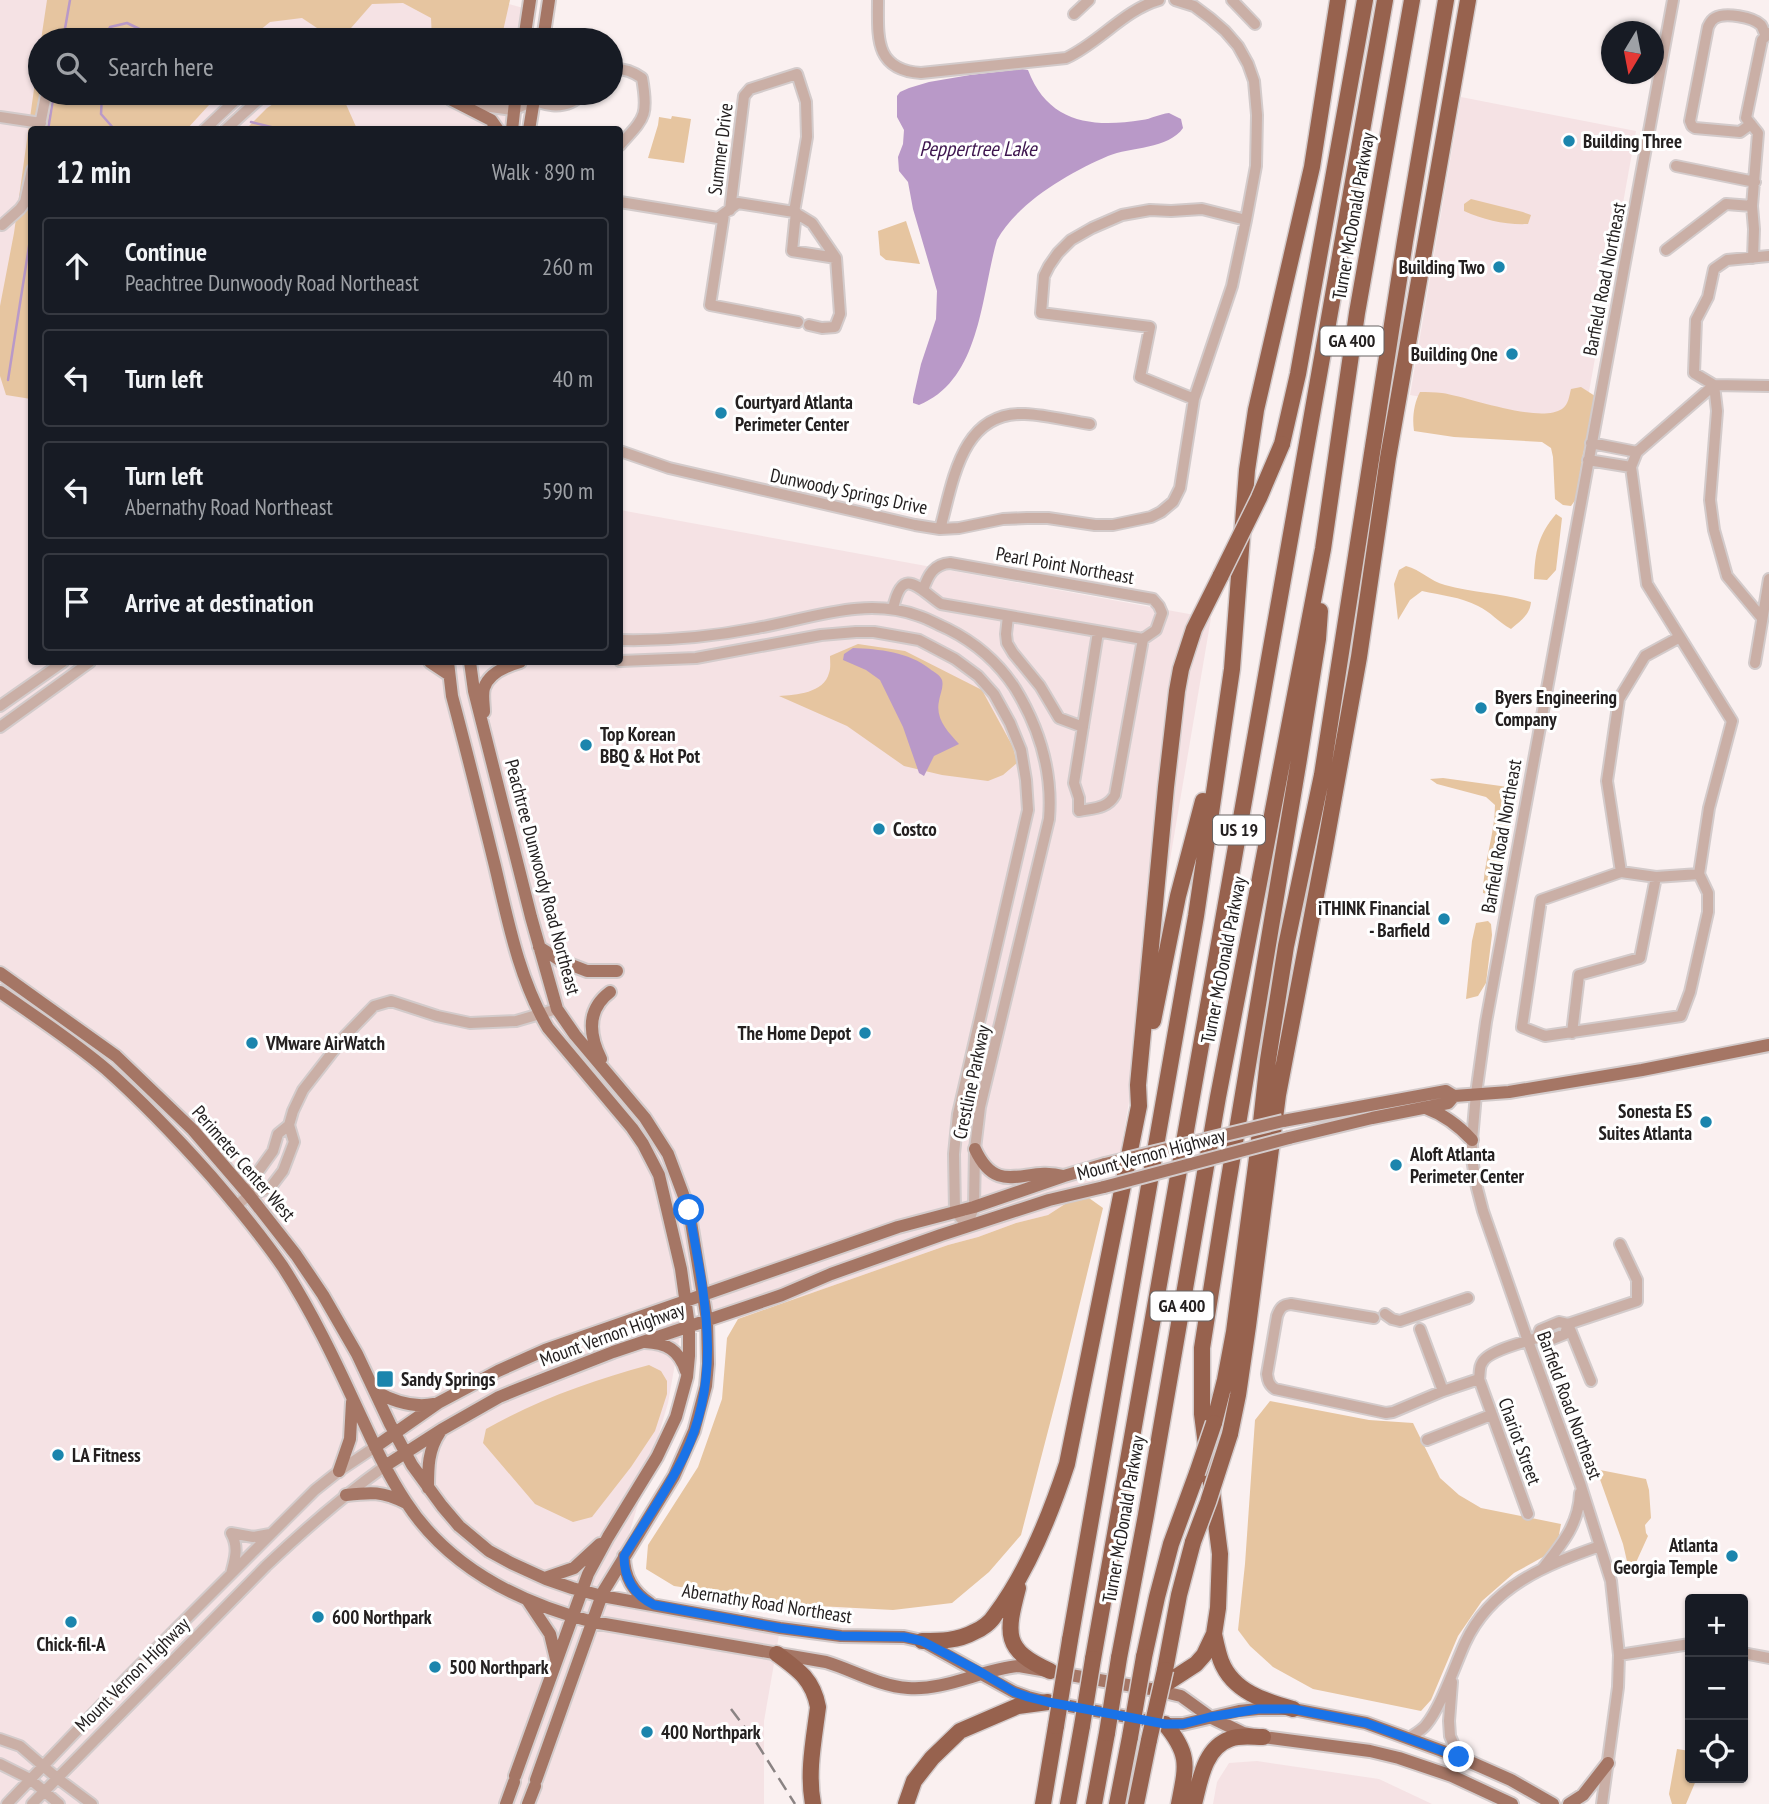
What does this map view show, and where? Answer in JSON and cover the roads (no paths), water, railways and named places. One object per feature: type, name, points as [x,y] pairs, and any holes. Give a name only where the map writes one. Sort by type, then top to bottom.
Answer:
[{"type":"highway","name":"US 19","points":[[1043,1804],[1196,916],[1236,630],[1246,483],[1255,422],[1314,156],[1338,0]]},
{"type":"highway","points":[[1139,1106],[1138,1085],[1177,691],[1188,647],[1202,611],[1259,498],[1290,418],[1365,0]]},
{"type":"highway","name":"Turner McDonald Parkway","points":[[1068,1804],[1385,0]]},
{"type":"highway","name":"Turner McDonald Parkway","points":[[1094,1804],[1220,1083],[1323,549],[1357,313],[1412,0]]},
{"type":"highway","points":[[1117,1804],[1157,1597],[1171,1544],[1214,1423],[1234,1332],[1258,1158],[1268,1060],[1286,946],[1322,775],[1405,241],[1446,0]]},
{"type":"highway","points":[[1136,1804],[1179,1595],[1193,1542],[1230,1434],[1238,1395],[1278,1095],[1359,657],[1388,458],[1468,0]]},
{"type":"highway","points":[[1156,1690],[1196,1664],[1204,1655],[1214,1634],[1218,1608],[1220,1554],[1202,1414],[1202,1348],[1318,639],[1323,549]]},
{"type":"highway","points":[[922,1641],[949,1640],[977,1631],[994,1618],[1023,1569],[1061,1483],[1139,1106],[1178,896],[1222,735]]},
{"type":"highway","points":[[1268,946],[1322,775]]},
{"type":"highway","points":[[1023,1569],[1011,1614],[1010,1633],[1020,1653],[1030,1662],[1050,1671]]},
{"type":"highway","points":[[1214,1634],[1221,1661],[1235,1683],[1266,1701],[1293,1709]]},
{"type":"highway","points":[[777,1654],[808,1681],[817,1700],[811,1773],[813,1804]]},
{"type":"highway","points":[[905,1804],[914,1781],[932,1758],[960,1731],[1018,1706],[1048,1702]]},
{"type":"highway","points":[[1165,1724],[1180,1744],[1185,1759],[1179,1804]]},
{"type":"highway","points":[[1194,1804],[1205,1765],[1215,1749],[1229,1739],[1263,1737]]},
{"type":"main road","points":[[526,28],[530,0]]},
{"type":"main road","points":[[545,28],[549,0]]},
{"type":"main road","points":[[462,105],[491,120],[495,126]]},
{"type":"main road","points":[[512,126],[514,105]]},
{"type":"main road","points":[[530,126],[533,105]]},
{"type":"main road","name":"Peachtree Dunwoody Road Northeast","points":[[470,665],[474,691],[557,1009],[575,1035],[645,1118],[668,1154],[689,1210],[707,1320],[706,1386],[694,1431],[674,1476],[601,1597],[528,1804]]},
{"type":"main road","points":[[483,726],[484,688],[492,676],[510,665]]},
{"type":"main road","name":"Peachtree Dunwoody Road Northeast","points":[[448,668],[452,696],[524,976],[540,1014],[559,1043],[632,1128],[652,1160],[668,1210],[681,1269],[689,1326],[687,1374],[676,1418],[588,1574],[506,1804]]},
{"type":"main road","points":[[539,947],[561,961],[586,971],[617,971]]},
{"type":"main road","name":"Perimeter Center West","points":[[0,973],[116,1056],[193,1130],[249,1195],[323,1295],[375,1390],[394,1433]]},
{"type":"main road","name":"Perimeter Center West","points":[[0,992],[107,1070],[180,1142],[236,1206],[282,1266],[307,1306],[375,1447]]},
{"type":"main road","points":[[607,1072],[595,1048],[591,1022],[604,997],[611,992]]},
{"type":"main road","name":"Mount Vernon Highway","points":[[375,1447],[438,1403],[545,1350],[898,1227],[974,1207],[1063,1176],[1283,1121],[1446,1091],[1454,1096],[1509,1092],[1580,1081],[1769,1045]]},
{"type":"main road","name":"Mount Vernon Highway","points":[[385,1466],[441,1430],[510,1392],[641,1342],[782,1295],[831,1274],[967,1226],[1049,1199],[1372,1118],[1448,1103],[1454,1096]]},
{"type":"main road","points":[[1426,1108],[1450,1119],[1472,1140]]},
{"type":"main road","points":[[975,1149],[985,1166],[1001,1176],[1012,1178],[1053,1173],[1063,1176]]},
{"type":"main road","points":[[641,1342],[661,1344],[674,1351],[682,1360],[687,1374]]},
{"type":"main road","points":[[375,1390],[394,1401],[410,1405],[438,1403]]},
{"type":"main road","points":[[339,1471],[351,1438],[352,1398]]},
{"type":"main road","points":[[428,1489],[430,1452],[441,1430]]},
{"type":"main road","name":"Abernathy Road Northeast","points":[[394,1433],[428,1489],[459,1526],[480,1544],[511,1563],[581,1591],[601,1597],[780,1628],[841,1636],[904,1637],[922,1641],[1014,1692],[1048,1702],[1165,1724],[1183,1724],[1258,1709],[1293,1709],[1366,1723],[1459,1757],[1511,1780],[1553,1804]]},
{"type":"main road","points":[[375,1447],[406,1503],[437,1539],[468,1567],[528,1601],[572,1617],[826,1662],[882,1683],[911,1689],[942,1685],[1019,1667],[1156,1690],[1181,1696],[1210,1717],[1244,1732],[1263,1737],[1370,1751],[1399,1758],[1452,1776],[1512,1804]]},
{"type":"main road","points":[[346,1495],[381,1492],[406,1503]]},
{"type":"main road","points":[[544,1578],[574,1568],[608,1537]]},
{"type":"main road","points":[[624,1556],[625,1572],[632,1586],[642,1598],[654,1605]]},
{"type":"main road","points":[[528,1601],[550,1634],[556,1661]]},
{"type":"main road","points":[[1569,1804],[1583,1795],[1608,1763]]},
{"type":"street","points":[[878,0],[878,37],[881,50],[898,69],[921,73],[1066,58],[1081,51],[1140,8],[1159,0]]},
{"type":"street","points":[[1074,14],[1089,0]]},
{"type":"street","name":"Dunwoody Springs Drive","points":[[623,452],[668,468],[940,529],[1027,518],[1113,525],[1151,517],[1161,512],[1173,502],[1180,488],[1194,399],[1232,286],[1256,166],[1257,147],[1254,81],[1238,46],[1225,31],[1194,6],[1175,0]]},
{"type":"street","points":[[1232,0],[1255,24]]},
{"type":"street","name":"Barfield Road Northeast","points":[[1602,1804],[1618,1687],[1619,1661],[1611,1581],[1532,1339],[1483,1211],[1474,1172],[1472,1140],[1476,1094],[1495,972],[1673,0]]},
{"type":"street","points":[[1720,16],[1749,19],[1760,24],[1768,34],[1762,40],[1746,118],[1759,131],[1695,128],[1690,121],[1708,27],[1713,19],[1720,16]]},
{"type":"street","points":[[623,69],[642,78],[645,113],[640,124],[623,142]]},
{"type":"street","name":"Summer Drive","points":[[623,202],[700,215],[724,214],[738,203],[795,212],[807,137],[806,102],[797,74],[750,89],[744,96],[724,214],[710,305],[822,328],[835,327],[840,314],[836,258]]},
{"type":"street","points":[[0,117],[40,126],[44,105]]},
{"type":"street","points":[[208,126],[230,105]]},
{"type":"street","points":[[229,126],[253,105]]},
{"type":"street","points":[[476,105],[513,110],[521,105]]},
{"type":"street","points":[[623,132],[640,124]]},
{"type":"street","points":[[1753,258],[1752,206],[1759,131]]},
{"type":"street","points":[[1676,166],[1755,182]]},
{"type":"street","points":[[2,225],[25,202],[28,188]]},
{"type":"street","points":[[700,215],[701,201]]},
{"type":"street","points":[[1666,250],[1726,204],[1752,206]]},
{"type":"street","points":[[1194,399],[1140,377],[1150,327],[1041,313],[1044,276],[1058,253],[1072,240],[1122,215],[1150,209],[1202,209],[1246,220]]},
{"type":"street","points":[[795,212],[812,223],[836,258],[792,251],[795,212]]},
{"type":"street","points":[[1769,256],[1727,260],[1714,269],[1708,297],[1696,320],[1694,373],[1714,385],[1769,386]]},
{"type":"street","points":[[1699,874],[1656,877],[1621,872],[1541,900],[1522,1027],[1545,1036],[1681,1016],[1690,992],[1708,912],[1708,893],[1699,874],[1709,808],[1732,721],[1647,584],[1632,467],[1637,452],[1714,385]]},
{"type":"street","points":[[1714,385],[1717,411],[1710,500],[1714,530],[1727,576],[1762,618]]},
{"type":"street","points":[[940,529],[964,450],[979,429],[1008,415],[1025,414],[1090,424]]},
{"type":"street","points":[[1591,443],[1637,452]]},
{"type":"street","points":[[1588,460],[1632,467]]},
{"type":"street","name":"Pearl Point Northeast","points":[[923,590],[934,568],[950,563],[1153,599],[1162,613],[1156,630],[1143,639]]},
{"type":"street","points":[[1755,663],[1769,579]]},
{"type":"street","points":[[893,609],[896,593],[903,585],[917,585],[941,604],[1143,639],[1115,795],[1111,803],[1079,811],[1070,821]]},
{"type":"street","name":"Crestline Parkway","points":[[623,640],[699,638],[861,608],[893,609],[919,615],[984,651],[1004,672],[1025,705],[1039,732],[1046,766],[1049,819],[980,1107],[975,1149],[974,1207],[967,1226]]},
{"type":"street","points":[[817,615],[821,635]]},
{"type":"street","points":[[1008,616],[1007,643],[1013,653],[1040,686],[1059,718],[1083,727]]},
{"type":"street","name":"Crestline Parkway","points":[[623,661],[696,658],[821,635],[874,632],[919,640],[955,659],[978,676],[994,694],[1021,750],[1028,810],[958,1114],[954,1153],[955,1211]]},
{"type":"street","points":[[1079,811],[1079,798],[1074,783],[1098,632]]},
{"type":"street","points":[[646,641],[647,661]]},
{"type":"street","points":[[1621,872],[1607,781],[1619,699],[1645,656],[1682,642]]},
{"type":"street","points":[[0,706],[59,665]]},
{"type":"street","points":[[0,727],[86,665]]},
{"type":"street","points":[[1572,1033],[1579,975],[1640,958],[1656,877]]},
{"type":"street","points":[[993,966],[1014,967]]},
{"type":"street","points":[[236,1206],[249,1195],[270,1188],[283,1171],[294,1142],[289,1125],[303,1090],[345,1037],[374,1006],[391,1001],[437,1016],[470,1023],[516,1021],[557,1009]]},
{"type":"street","points":[[249,1195],[255,1176],[273,1151],[278,1134],[289,1125]]},
{"type":"street","points":[[955,1211],[967,1226]]},
{"type":"street","points":[[1568,1324],[1637,1301],[1637,1280],[1620,1244]]},
{"type":"street","points":[[1385,1314],[1400,1321],[1468,1298]]},
{"type":"street","points":[[1374,1318],[1291,1304],[1280,1308],[1267,1374],[1271,1386],[1386,1413],[1393,1412],[1443,1391],[1479,1380],[1482,1362],[1490,1354],[1532,1339],[1545,1342],[1565,1334],[1568,1324]]},
{"type":"street","points":[[1568,1324],[1591,1381]]},
{"type":"street","points":[[1419,1329],[1443,1391]]},
{"type":"street","name":"Chariot Street","points":[[1479,1380],[1528,1514]]},
{"type":"street","points":[[1427,1440],[1492,1415]]},
{"type":"street","name":"Mount Vernon Highway","points":[[7,1804],[315,1490],[375,1447]]},
{"type":"street","name":"Mount Vernon Highway","points":[[32,1804],[300,1534],[385,1466]]},
{"type":"street","points":[[1542,1569],[1573,1528],[1579,1507],[1580,1483]]},
{"type":"street","points":[[230,1575],[236,1550],[232,1533],[253,1537],[270,1534]]},
{"type":"street","points":[[1409,1738],[1426,1726],[1466,1640],[1475,1624],[1498,1597],[1542,1569],[1600,1546]]},
{"type":"street","points":[[1619,1661],[1685,1645]]},
{"type":"street","points":[[1748,1654],[1769,1658]]},
{"type":"street","points":[[1452,1673],[1450,1736],[1459,1757]]},
{"type":"street","points":[[0,1739],[20,1746],[57,1779],[92,1804]]},
{"type":"street","points":[[0,1764],[30,1779],[58,1804]]},
{"type":"water","name":"Peppertree Lake","points":[[1028,70],[1047,101],[1074,118],[1106,123],[1145,119],[1169,113],[1181,119],[1183,128],[1177,135],[1159,144],[1117,153],[1077,171],[1046,190],[1017,214],[997,240],[982,310],[967,356],[955,376],[939,393],[919,405],[913,403],[913,399],[936,319],[937,291],[913,209],[908,182],[899,171],[898,157],[904,130],[897,117],[897,96],[909,88],[929,82]]},
{"type":"water","points":[[853,648],[903,655],[922,663],[941,678],[943,685],[939,714],[943,725],[959,744],[934,756],[924,776],[919,773],[903,727],[880,680],[866,670],[843,660],[844,654]]},
{"type":"waterway","points":[[65,28],[70,0]]},
{"type":"waterway","points":[[109,28],[127,23],[137,28]]},
{"type":"waterway","points":[[49,126],[52,105]]},
{"type":"waterway","points":[[102,105],[101,114],[112,126]]},
{"type":"waterway","points":[[251,122],[267,126]]},
{"type":"waterway","points":[[8,380],[28,252]]},
{"type":"railway","points":[[731,1709],[756,1742],[795,1804]]},
{"type":"place","name":"Building Three","points":[[1569,141]]},
{"type":"place","name":"Building Two","points":[[1499,267]]},
{"type":"place","name":"Building One","points":[[1512,354]]},
{"type":"place","name":"Courtyard Atlanta Perimeter Center","points":[[721,413]]},
{"type":"place","name":"Byers Engineering Company","points":[[1481,708]]},
{"type":"place","name":"Top Korean BBQ & Hot Pot","points":[[586,745]]},
{"type":"place","name":"Costco","points":[[879,829]]},
{"type":"place","name":"iTHINK Financial - Barfield","points":[[1444,919]]},
{"type":"place","name":"The Home Depot","points":[[865,1033]]},
{"type":"place","name":"VMware AirWatch","points":[[252,1043]]},
{"type":"place","name":"Sonesta ES Suites Atlanta","points":[[1706,1122]]},
{"type":"place","name":"Aloft Atlanta Perimeter Center","points":[[1396,1165]]},
{"type":"place","name":"Sandy Springs","points":[[385,1379]]},
{"type":"place","name":"LA Fitness","points":[[58,1455]]},
{"type":"place","name":"Atlanta Georgia Temple","points":[[1732,1556]]},
{"type":"place","name":"600 Northpark","points":[[318,1617]]},
{"type":"place","name":"Chick-fil-A","points":[[71,1622]]},
{"type":"place","name":"500 Northpark","points":[[435,1667]]},
{"type":"place","name":"400 Northpark","points":[[647,1732]]}]
